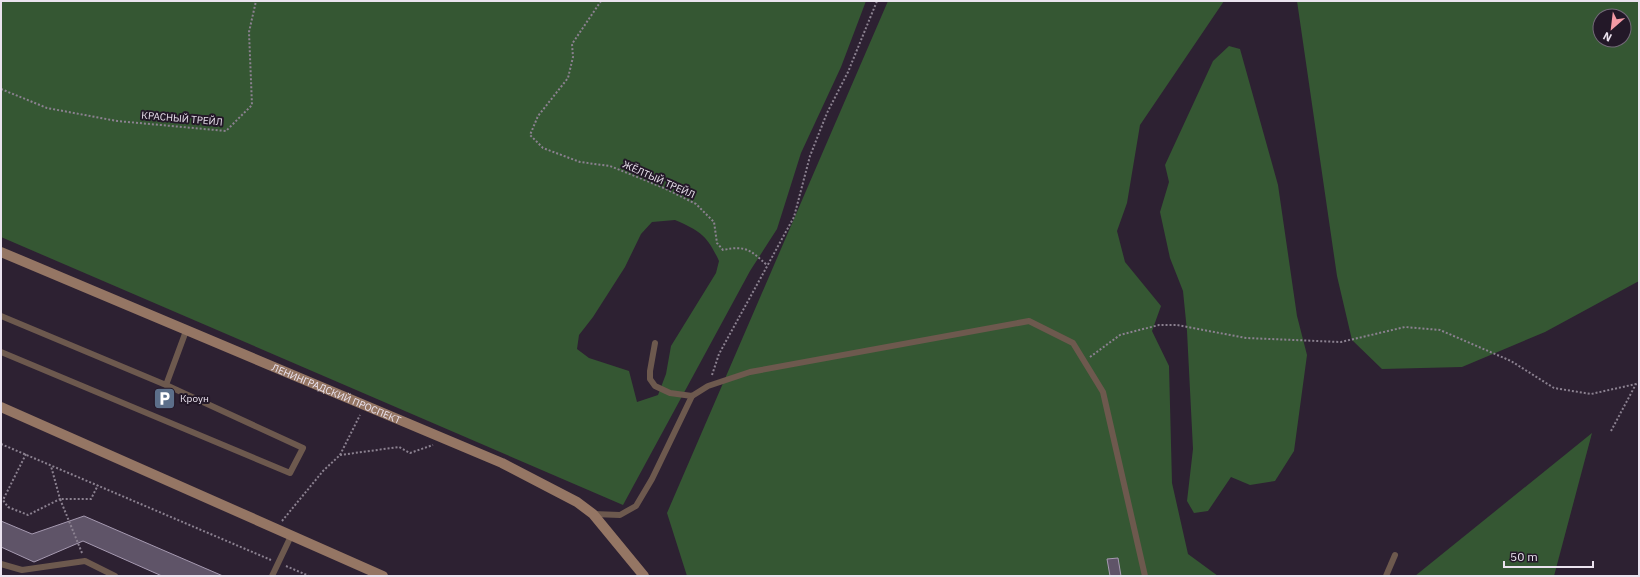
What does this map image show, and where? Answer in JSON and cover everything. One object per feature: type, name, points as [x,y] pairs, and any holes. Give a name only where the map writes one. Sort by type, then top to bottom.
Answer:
[{"type":"main road","name":"ЛЕНИНГРАДСКИЙ ПРОСПЕКТ","points":[[1,252],[502,463],[577,502],[593,514],[644,576]]},
{"type":"main road","points":[[1,408],[383,576]]},
{"type":"main road","points":[[633,561],[638,576]]},
{"type":"lane","points":[[1,316],[166,385],[303,448],[290,473],[1,352]]},
{"type":"lane","points":[[593,514],[620,515],[636,506],[652,479],[692,396],[708,386],[750,372],[1029,321],[1073,343],[1103,392],[1145,576]]},
{"type":"lane","points":[[166,385],[186,331]]},
{"type":"lane","points":[[655,343],[650,379],[655,386],[670,393],[692,396]]},
{"type":"lane","points":[[272,576],[292,536]]},
{"type":"lane","points":[[1386,576],[1395,555]]},
{"type":"lane","points":[[1,564],[22,570],[85,561],[115,576]]},
{"type":"path","name":"КРАСНЫЙ ТРЕЙЛ","points":[[1,89],[47,108],[117,121],[226,131],[252,105],[249,32],[256,1]]},
{"type":"path","name":"ЖЁЛТЫЙ ТРЕЙЛ","points":[[601,1],[572,44],[573,57],[568,78],[538,116],[530,135],[543,148],[580,162],[610,166],[664,188],[696,204],[714,222],[716,243],[724,250],[738,247],[751,251],[767,265]]},
{"type":"path","points":[[708,386],[718,354],[794,217],[810,156],[827,113],[848,72],[877,1]]},
{"type":"path","points":[[1084,361],[1120,335],[1159,325],[1177,325],[1246,338],[1341,342],[1405,327],[1440,330],[1511,361],[1554,388],[1591,394],[1636,384],[1639,382]]},
{"type":"path","points":[[1611,431],[1636,384]]},
{"type":"path","points":[[276,529],[322,471],[340,455],[364,406]]},
{"type":"path","points":[[340,455],[399,447],[410,453],[426,448],[442,438]]},
{"type":"path","points":[[1,444],[309,576]]},
{"type":"path","points":[[26,454],[3,500],[8,507],[28,515],[60,499],[91,499],[98,485]]},
{"type":"path","points":[[51,465],[60,499],[85,561]]},
{"type":"green space","points":[[1,1],[866,1],[841,67],[801,153],[777,229],[750,271],[623,505],[1,237]],"holes":[[[675,220],[697,231],[711,245],[719,261],[716,273],[671,346],[666,374],[658,395],[637,402],[629,371],[589,358],[577,349],[579,335],[593,317],[625,267],[641,234],[652,222]]]},
{"type":"green space","points":[[888,1],[1224,1],[1140,125],[1127,203],[1117,231],[1125,262],[1161,306],[1152,331],[1169,366],[1172,483],[1188,554],[1218,576],[687,576],[667,513]]},
{"type":"green space","points":[[1297,1],[1639,1],[1639,281],[1545,332],[1462,367],[1382,369],[1352,340],[1337,276]]},
{"type":"green space","points":[[1229,46],[1240,49],[1278,185],[1297,316],[1307,355],[1294,451],[1275,481],[1250,485],[1231,477],[1208,511],[1194,513],[1187,501],[1193,449],[1187,331],[1183,291],[1170,258],[1160,212],[1169,182],[1165,165],[1213,61]]},
{"type":"green space","points":[[1592,433],[1554,576],[1415,576]]},
{"type":"building","points":[[84,516],[223,576],[162,576],[83,541],[34,562],[1,547],[1,521],[32,534]]},
{"type":"building","points":[[1118,558],[1121,576],[1110,576],[1107,559]]},
{"type":"place","name":"Кроун","points":[[164,398]]}]
